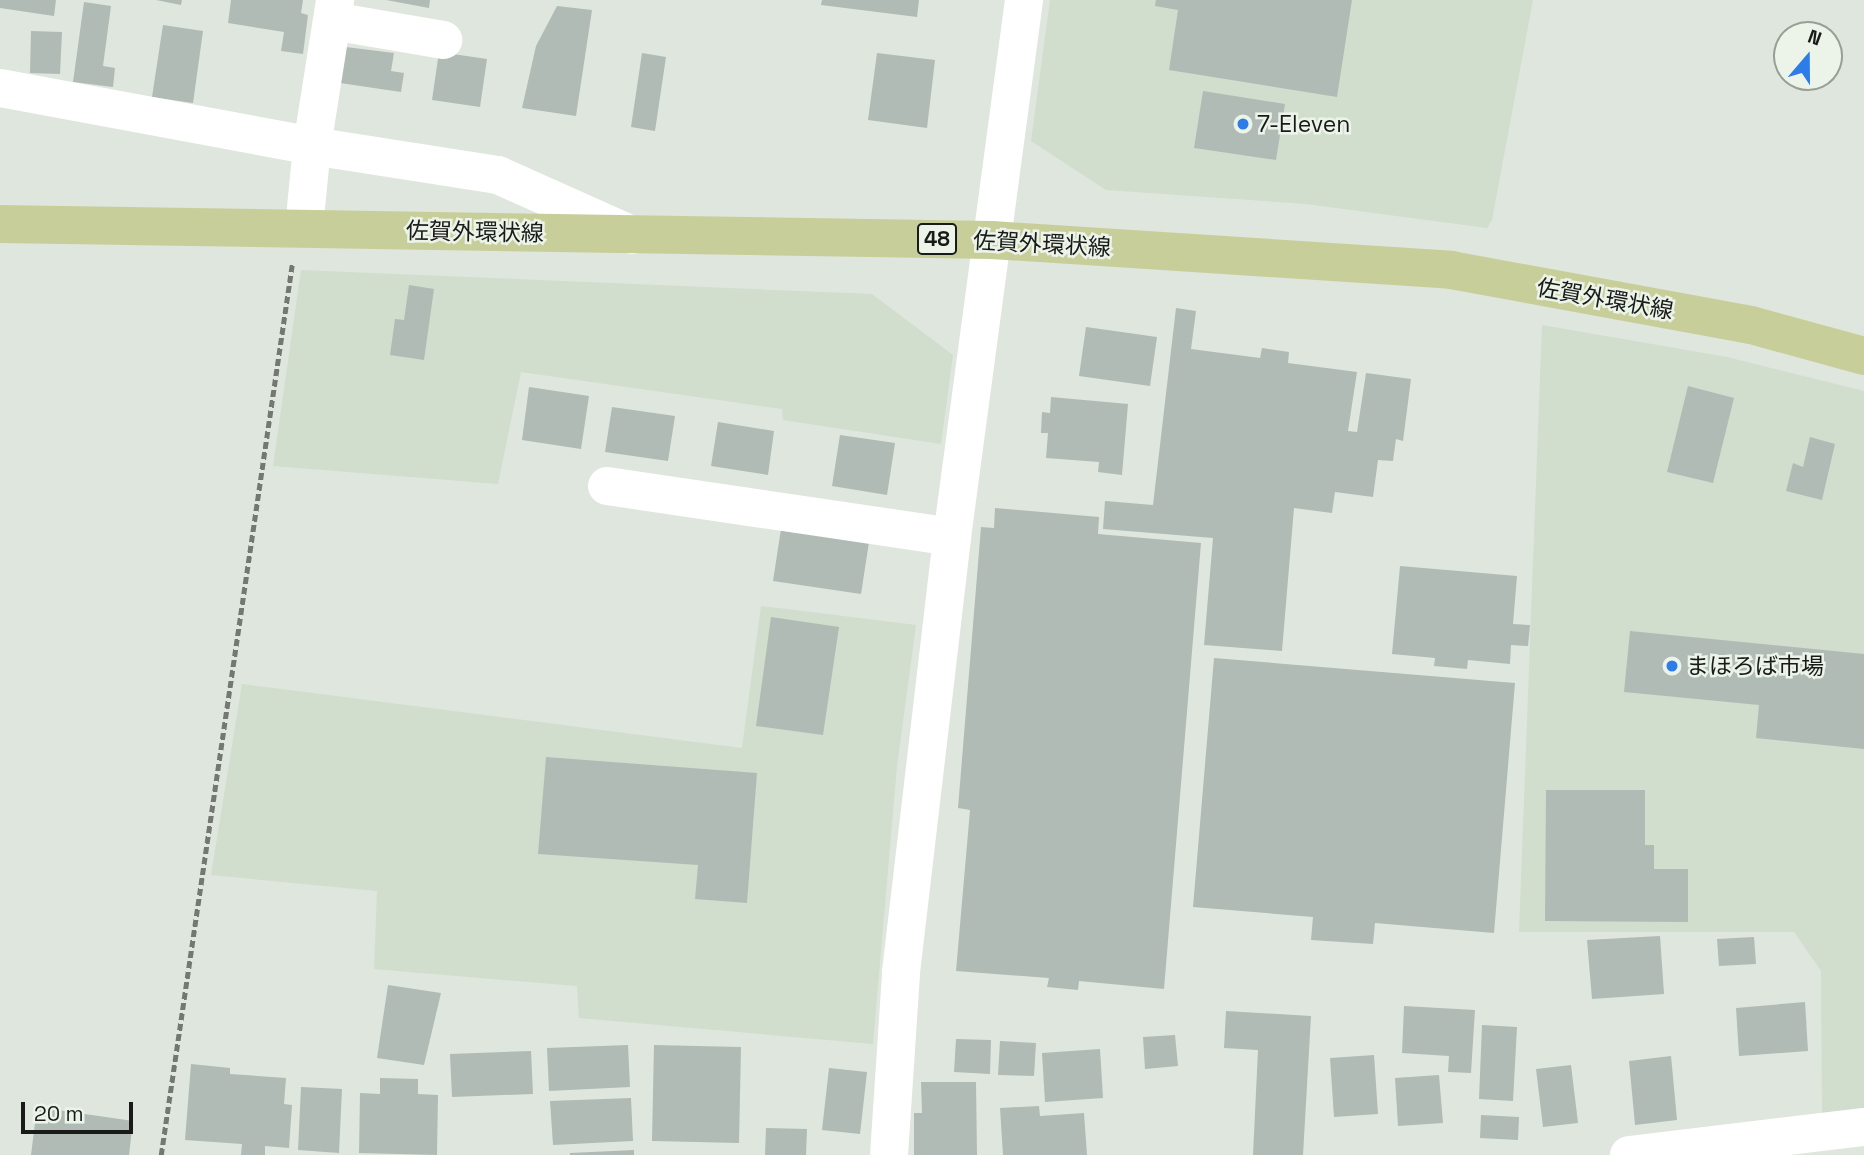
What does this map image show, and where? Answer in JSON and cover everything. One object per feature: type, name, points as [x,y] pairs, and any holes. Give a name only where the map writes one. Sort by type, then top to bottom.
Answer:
[{"type":"main road","name":"佐賀外環状線","points":[[0,224],[992,240],[1451,270],[1751,325],[1864,356]]},
{"type":"street","points":[[889,1155],[901,972],[952,537],[1024,0]]},
{"type":"street","points":[[304,228],[312,146],[333,10],[443,40]]},
{"type":"street","points":[[0,88],[312,146],[498,175],[632,235]]},
{"type":"street","points":[[607,486],[952,537]]},
{"type":"street","points":[[1629,1155],[1864,1127]]},
{"type":"path","points":[[161,1155],[293,261],[304,228]]},
{"type":"shaded area","points":[[1050,0],[1533,0],[1492,220],[1487,228],[1306,204],[1106,190],[1031,141]]},
{"type":"shaded area","points":[[301,270],[872,294],[953,355],[941,444],[783,420],[782,409],[521,372],[498,484],[273,466]]},
{"type":"shaded area","points":[[1542,325],[1727,357],[1864,391],[1864,1111],[1822,1115],[1821,971],[1794,932],[1519,932]]},
{"type":"shaded area","points":[[761,606],[916,625],[897,766],[873,1044],[579,1018],[577,986],[374,969],[377,891],[211,875],[242,684],[742,748]]},
{"type":"building","points":[[0,0],[56,0],[54,16],[0,8]]},
{"type":"building","points":[[156,0],[182,0],[181,5]]},
{"type":"building","points":[[231,0],[303,0],[301,13],[308,15],[303,54],[281,51],[284,32],[228,23]]},
{"type":"building","points":[[386,0],[430,0],[429,8]]},
{"type":"building","points":[[822,0],[919,0],[917,17],[821,5]]},
{"type":"building","points":[[1156,0],[1352,0],[1337,97],[1169,70],[1178,10],[1155,6]]},
{"type":"building","points":[[84,2],[111,6],[103,66],[115,68],[113,87],[73,82]]},
{"type":"building","points":[[557,6],[592,10],[576,116],[522,108],[536,46]]},
{"type":"building","points":[[163,25],[203,31],[193,103],[152,97]]},
{"type":"building","points":[[31,31],[62,32],[60,74],[30,73]]},
{"type":"building","points":[[346,47],[394,53],[391,71],[404,73],[401,92],[340,83]]},
{"type":"building","points":[[439,52],[487,59],[480,107],[432,100]]},
{"type":"building","points":[[642,53],[666,57],[655,131],[631,127]]},
{"type":"building","points":[[877,53],[935,60],[927,128],[868,120]]},
{"type":"building","points":[[1203,91],[1285,104],[1276,160],[1194,148]]},
{"type":"building","points":[[409,285],[434,289],[424,360],[390,355],[395,319],[404,320]]},
{"type":"building","points":[[1176,308],[1196,311],[1191,349],[1260,358],[1262,348],[1289,352],[1288,363],[1357,372],[1348,431],[1357,432],[1366,373],[1411,379],[1403,441],[1396,439],[1393,461],[1378,460],[1373,497],[1335,492],[1332,513],[1294,508],[1282,651],[1204,645],[1213,538],[1103,529],[1105,501],[1153,505]]},
{"type":"building","points":[[1086,327],[1157,337],[1150,386],[1079,376]]},
{"type":"building","points":[[1688,386],[1734,398],[1713,483],[1667,472]]},
{"type":"building","points":[[529,387],[589,396],[581,449],[522,440]]},
{"type":"building","points":[[1051,397],[1128,404],[1122,475],[1098,472],[1099,462],[1046,458],[1048,433],[1041,433],[1042,412],[1050,413]]},
{"type":"building","points":[[612,407],[675,416],[668,461],[605,452]]},
{"type":"building","points":[[718,422],[774,431],[768,475],[711,466]]},
{"type":"building","points":[[840,435],[895,443],[887,495],[832,486]]},
{"type":"building","points":[[1810,437],[1835,444],[1822,500],[1786,491],[1793,463],[1803,467]]},
{"type":"building","points":[[995,508],[1099,517],[1098,534],[1201,543],[1164,989],[1079,981],[1078,990],[1047,987],[1049,978],[956,971],[970,810],[958,808],[981,527],[994,528]]},
{"type":"building","points":[[781,529],[869,542],[861,594],[773,581]]},
{"type":"building","points":[[1400,566],[1517,576],[1513,624],[1530,625],[1528,646],[1511,645],[1510,664],[1468,660],[1467,669],[1434,666],[1435,658],[1392,654]]},
{"type":"building","points":[[771,617],[839,627],[823,735],[756,726]]},
{"type":"building","points":[[1630,631],[1864,654],[1864,749],[1756,738],[1759,705],[1624,692]]},
{"type":"building","points":[[1214,658],[1515,683],[1494,933],[1375,923],[1373,944],[1311,940],[1313,917],[1193,907]]},
{"type":"building","points":[[546,757],[757,773],[747,903],[695,899],[698,865],[538,854]]},
{"type":"building","points":[[1546,790],[1645,790],[1645,845],[1654,845],[1654,869],[1688,869],[1688,922],[1545,921]]},
{"type":"building","points":[[1660,936],[1664,994],[1592,999],[1587,940]]},
{"type":"building","points":[[1754,937],[1756,964],[1719,966],[1717,939]]},
{"type":"building","points":[[388,985],[441,993],[424,1065],[377,1058]]},
{"type":"building","points":[[1805,1002],[1808,1051],[1739,1056],[1736,1008]]},
{"type":"building","points":[[1404,1006],[1475,1010],[1471,1073],[1448,1072],[1449,1056],[1402,1053]]},
{"type":"building","points":[[1226,1011],[1311,1016],[1303,1155],[1253,1155],[1258,1050],[1224,1048]]},
{"type":"building","points":[[1482,1025],[1517,1027],[1513,1101],[1479,1099]]},
{"type":"building","points":[[1175,1035],[1178,1066],[1145,1069],[1143,1037]]},
{"type":"building","points":[[956,1039],[991,1040],[990,1074],[954,1072]]},
{"type":"building","points":[[1000,1041],[1036,1043],[1034,1076],[998,1075]]},
{"type":"building","points":[[628,1045],[630,1087],[549,1091],[547,1048]]},
{"type":"building","points":[[654,1045],[741,1047],[739,1143],[652,1141]]},
{"type":"building","points":[[1100,1049],[1103,1098],[1045,1102],[1042,1053]]},
{"type":"building","points":[[531,1051],[533,1094],[452,1097],[450,1054]]},
{"type":"building","points":[[1374,1055],[1378,1114],[1334,1117],[1330,1058]]},
{"type":"building","points":[[1671,1056],[1677,1120],[1635,1125],[1629,1061]]},
{"type":"building","points":[[191,1064],[230,1068],[230,1074],[286,1078],[284,1104],[292,1105],[289,1148],[265,1146],[265,1155],[241,1155],[242,1144],[185,1140]]},
{"type":"building","points":[[1571,1065],[1578,1123],[1543,1127],[1536,1069]]},
{"type":"building","points":[[829,1068],[867,1072],[860,1134],[822,1130]]},
{"type":"building","points":[[1439,1075],[1443,1123],[1398,1126],[1395,1078]]},
{"type":"building","points":[[380,1078],[418,1079],[418,1094],[438,1095],[437,1155],[359,1153],[360,1093],[380,1094]]},
{"type":"building","points":[[921,1082],[976,1082],[977,1155],[914,1155],[914,1113],[922,1113]]},
{"type":"building","points":[[301,1087],[342,1089],[339,1153],[298,1150]]},
{"type":"building","points":[[631,1098],[633,1141],[553,1145],[550,1101]]},
{"type":"building","points":[[1039,1106],[1040,1116],[1084,1113],[1087,1155],[1003,1155],[1000,1108]]},
{"type":"building","points":[[37,1107],[133,1121],[129,1155],[31,1155]]},
{"type":"building","points":[[1481,1115],[1519,1117],[1518,1140],[1480,1138]]},
{"type":"building","points":[[766,1128],[807,1129],[806,1155],[765,1155]]},
{"type":"building","points":[[634,1150],[634,1155],[570,1155],[570,1153]]},
{"type":"place","name":"7-Eleven","points":[[1243,124]]},
{"type":"place","name":"まほろば市場","points":[[1672,666]]}]
